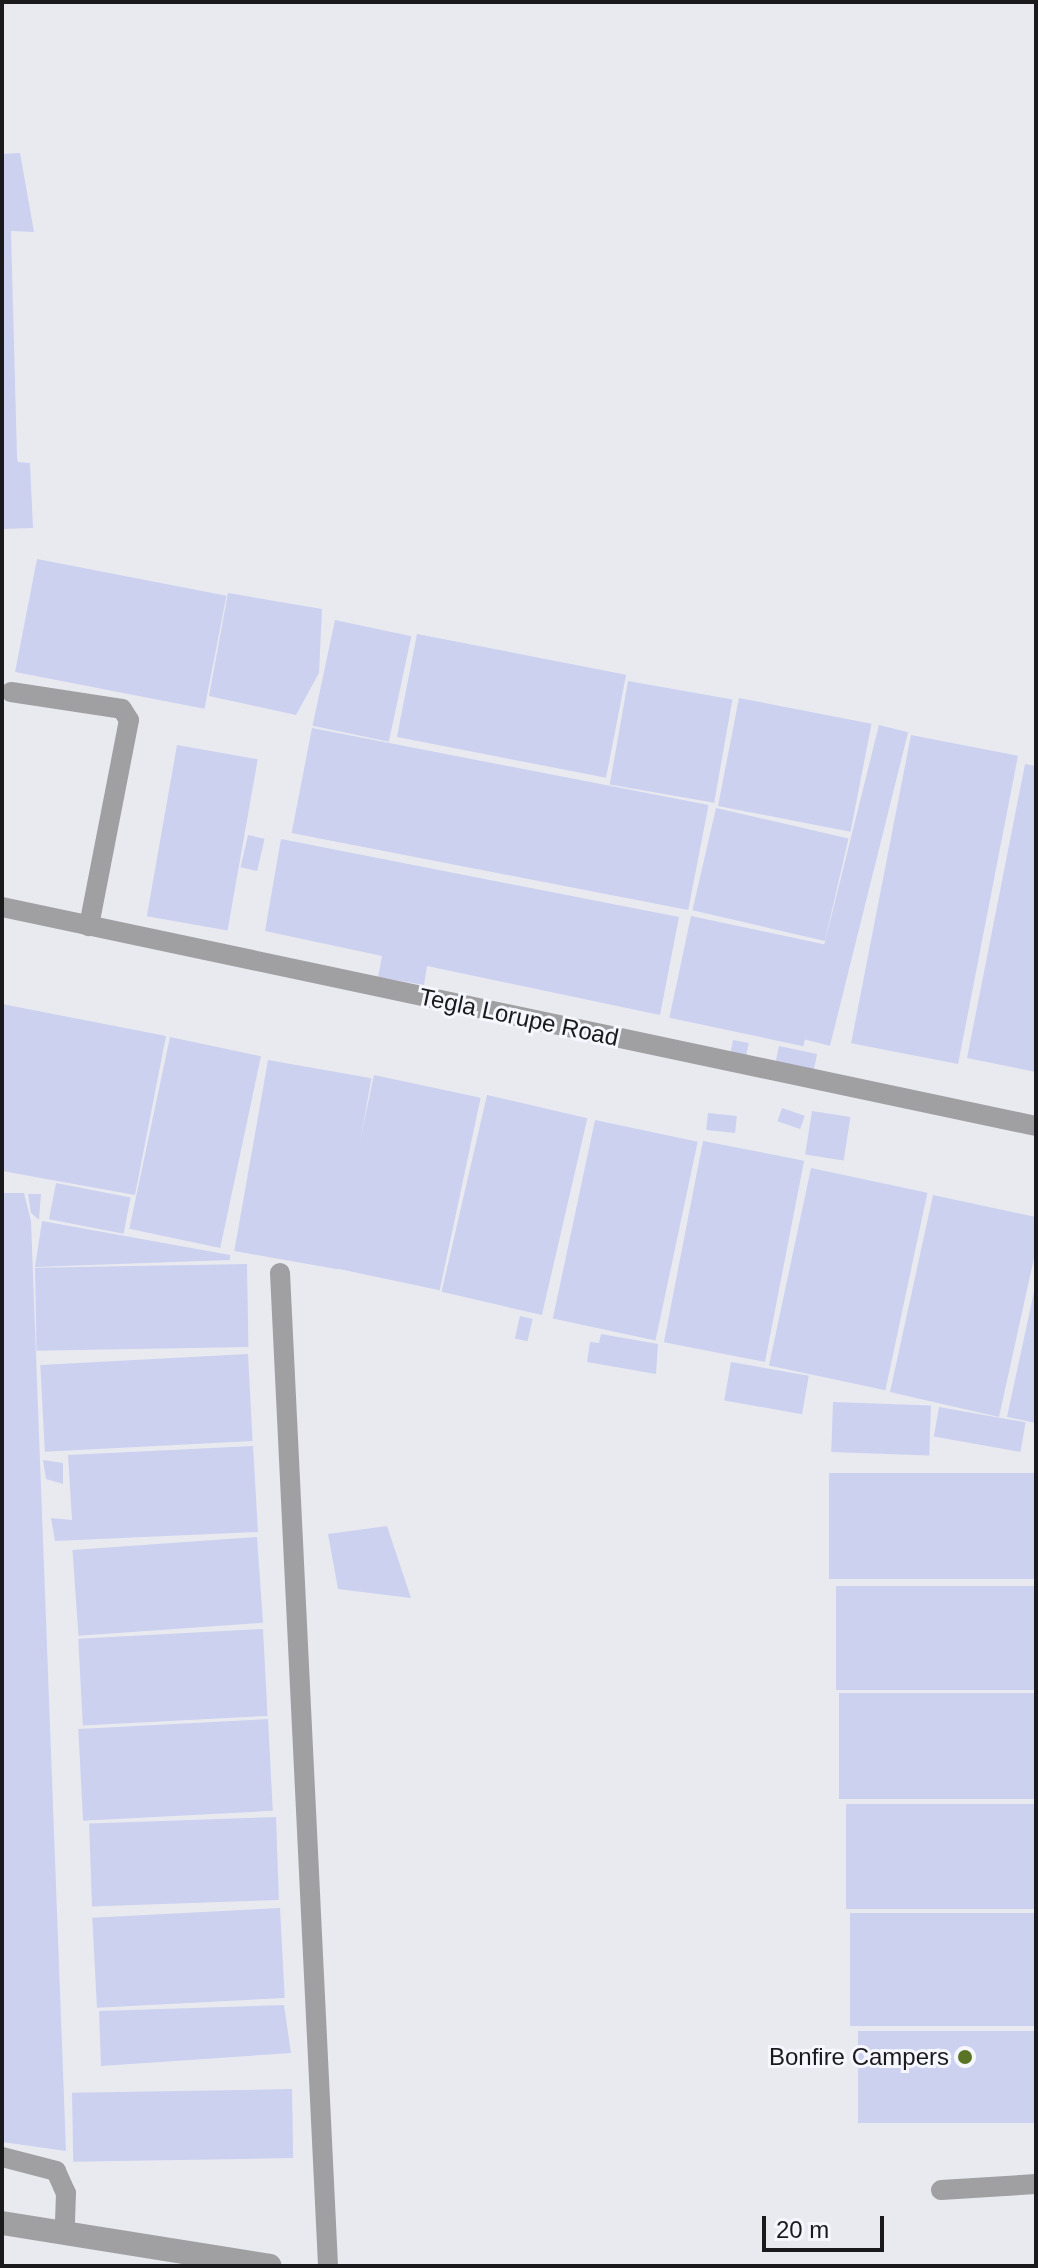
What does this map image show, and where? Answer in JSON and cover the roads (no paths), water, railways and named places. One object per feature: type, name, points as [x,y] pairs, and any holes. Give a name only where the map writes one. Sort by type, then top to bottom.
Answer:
[{"type":"street","points":[[6,2226],[65,2230],[163,2257],[270,2266]]},
{"type":"lane","points":[[11,692],[122,709],[129,720],[89,926]]},
{"type":"lane","name":"Tegla Lorupe Road","points":[[2,907],[1036,1126]]},
{"type":"lane","points":[[280,1273],[328,2266]]},
{"type":"lane","points":[[2,2157],[56,2171],[66,2193],[65,2230]]},
{"type":"lane","points":[[941,2190],[1036,2184]]},
{"type":"place","name":"Bonfire Campers","points":[[965,2057]]}]
